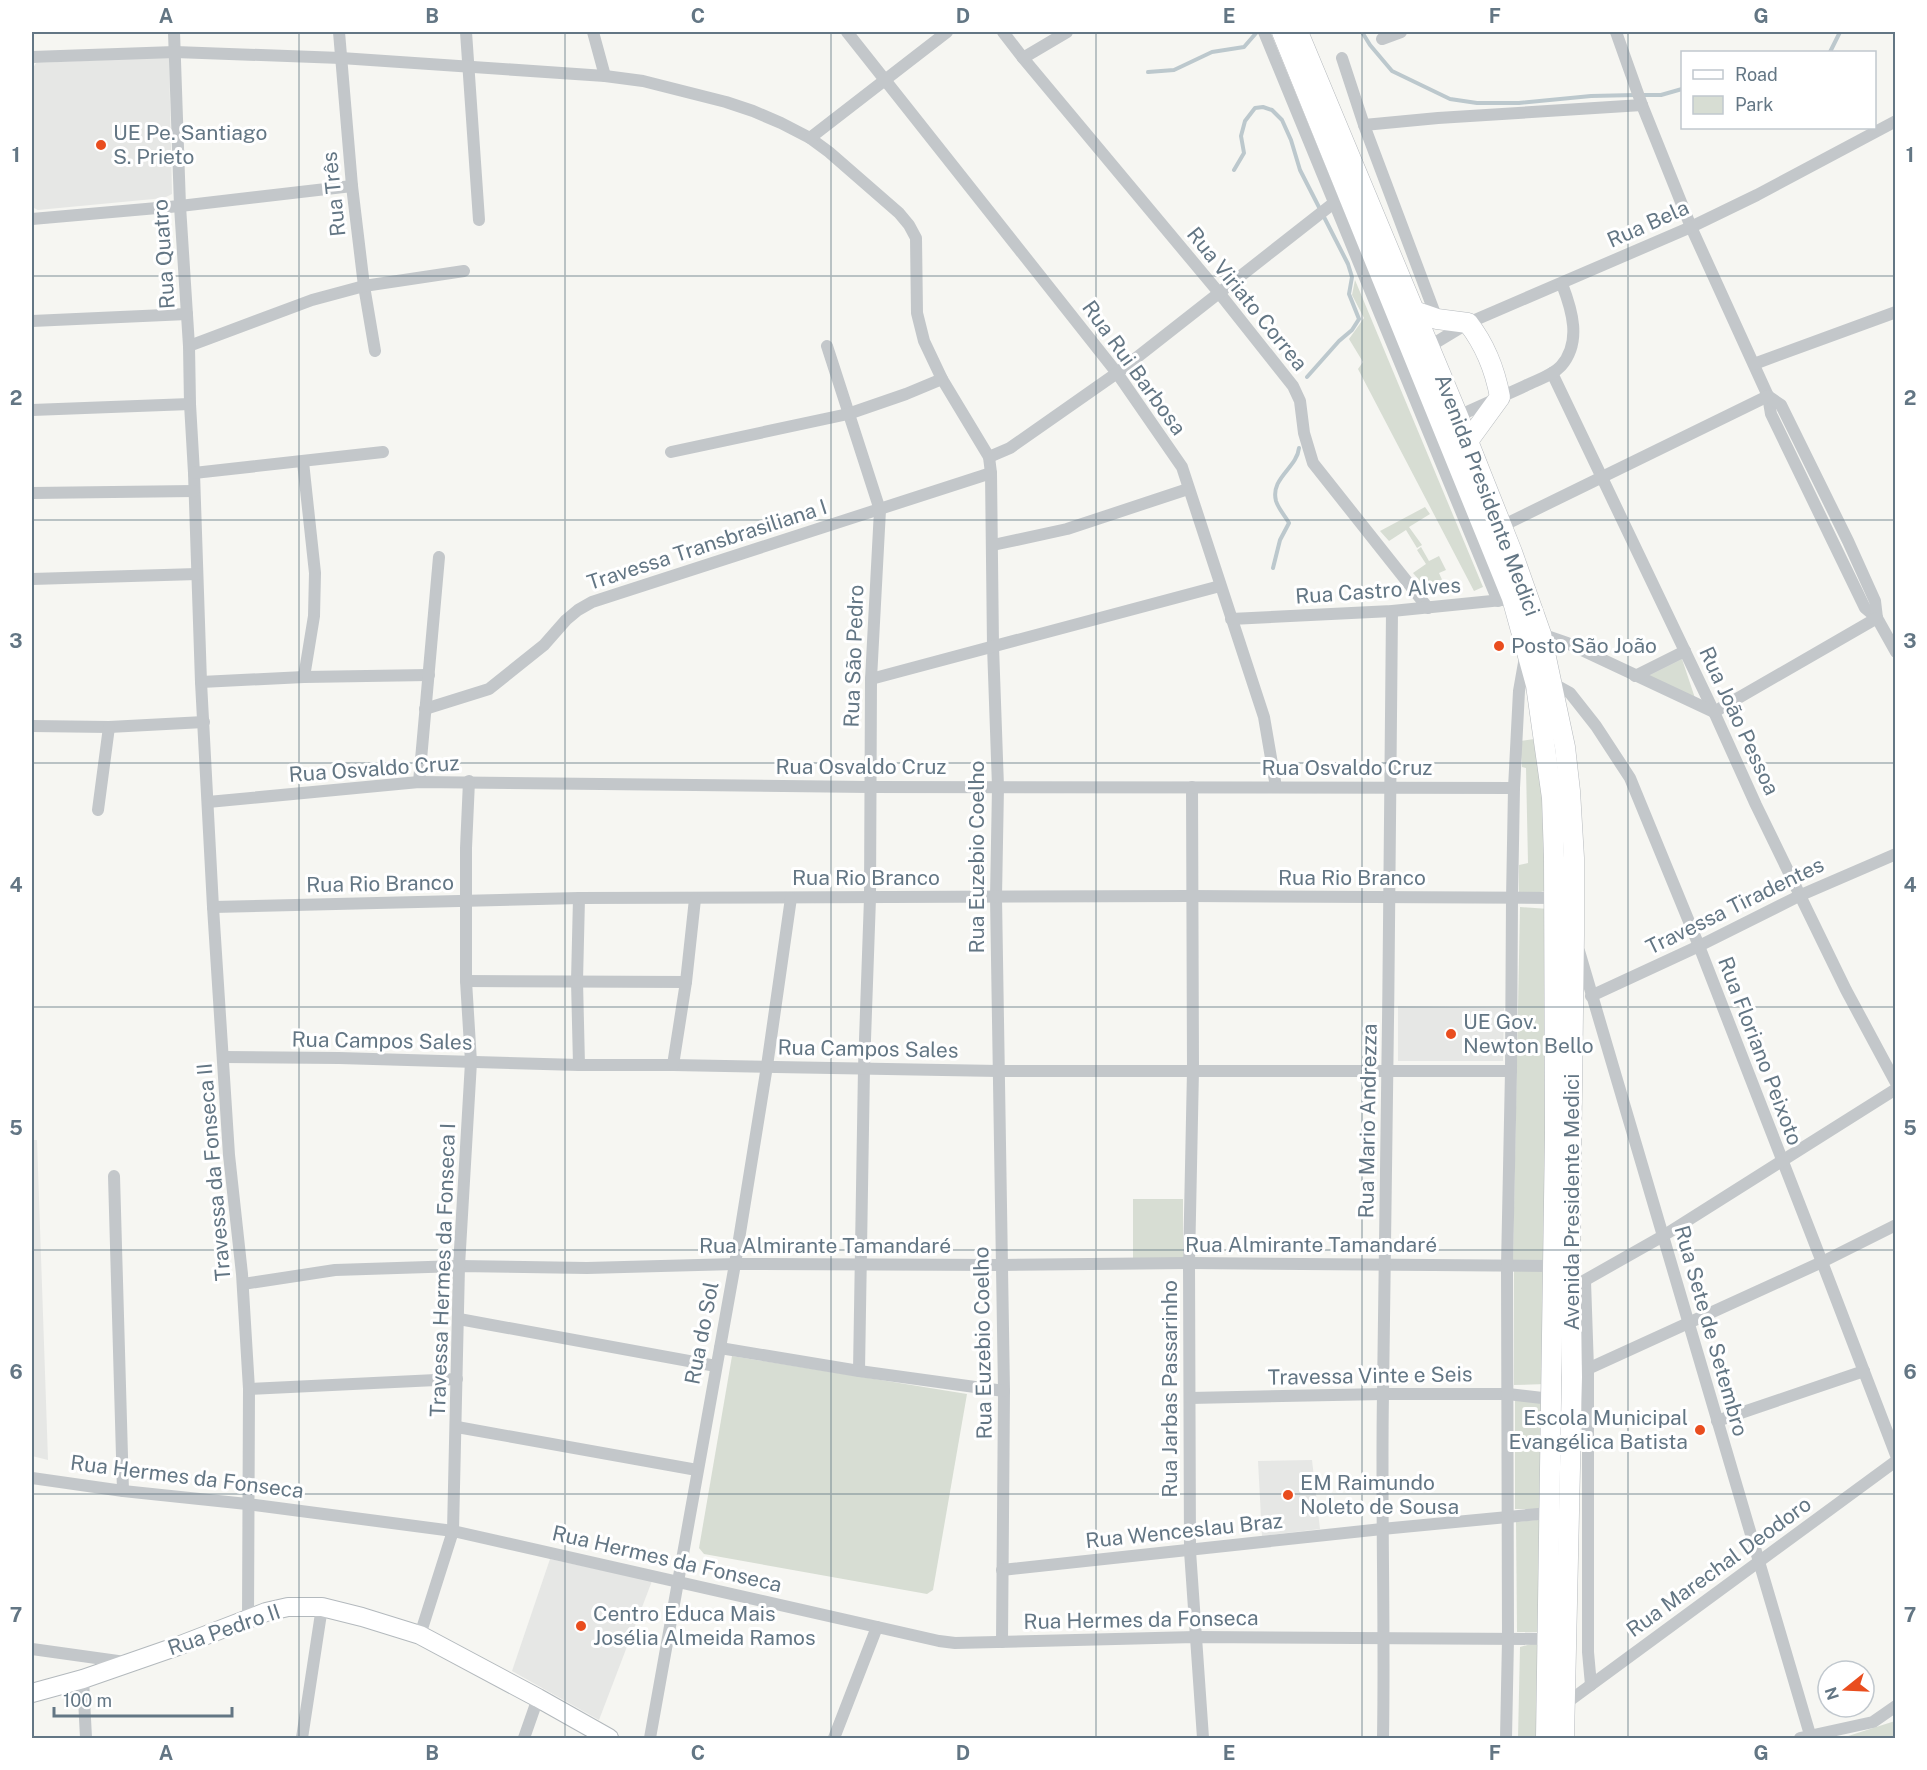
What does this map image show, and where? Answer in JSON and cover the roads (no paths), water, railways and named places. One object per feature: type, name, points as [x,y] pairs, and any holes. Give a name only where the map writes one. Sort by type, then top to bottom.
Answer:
[{"type":"main road","name":"Avenida Presidente Medici","points":[[1281,32],[1450,420],[1512,597],[1534,640],[1544,684],[1552,798],[1564,858],[1574,935],[1580,1373],[1570,1433],[1564,1738]]},
{"type":"main road","name":"Avenida Presidente Medici","points":[[1298,32],[1414,311],[1421,351]]},
{"type":"main road","points":[[1414,311],[1437,319],[1468,324],[1486,351],[1497,380],[1500,397],[1468,441]]},
{"type":"main road","name":"Avenida Presidente Medici","points":[[1450,420],[1468,441],[1502,526],[1512,597]]},
{"type":"main road","name":"Avenida Presidente Medici","points":[[1546,1738],[1555,1134],[1555,898],[1564,858]]},
{"type":"main road","points":[[1551,1432],[1570,1433]]},
{"type":"street","name":"Rua Quatro","points":[[174,32],[204,722]]},
{"type":"street","name":"Rua Três","points":[[339,32],[352,186],[364,286],[375,351]]},
{"type":"street","points":[[466,32],[479,220]]},
{"type":"street","points":[[593,32],[605,76]]},
{"type":"street","name":"Rua Rui Barbosa","points":[[847,32],[1118,373],[1182,467],[1264,717],[1275,787]]},
{"type":"street","points":[[810,138],[947,32]]},
{"type":"street","name":"Rua Viriato Correa","points":[[1003,32],[1220,294],[1293,386],[1300,401],[1304,433],[1313,463],[1428,608]]},
{"type":"street","points":[[1023,58],[1067,32]]},
{"type":"street","points":[[1264,32],[1335,202],[1512,597]]},
{"type":"street","points":[[1382,39],[1401,32]]},
{"type":"street","points":[[1616,32],[1641,104],[1691,226],[1768,396],[1782,405],[1815,471],[1875,601],[1877,618],[1896,652]]},
{"type":"street","name":"Rua Euzebio Coelho","points":[[32,57],[175,52],[341,58],[468,65],[643,81],[753,111],[810,138],[899,213],[909,225],[916,238],[917,313],[924,341],[942,379],[989,457],[991,473],[993,646],[998,787],[996,897],[1004,1391],[1002,1642]]},
{"type":"street","points":[[1342,58],[1364,125],[1437,319]]},
{"type":"street","points":[[1364,125],[1641,104]]},
{"type":"street","name":"Rua Bela","points":[[1421,351],[1468,324],[1691,226],[1894,125]]},
{"type":"street","points":[[32,219],[180,206],[352,186]]},
{"type":"street","points":[[989,457],[1010,448],[1118,373],[1335,202]]},
{"type":"street","points":[[189,345],[312,300],[364,286],[464,271]]},
{"type":"street","points":[[1450,420],[1552,373],[1560,367],[1568,356],[1573,342],[1574,321],[1562,284]]},
{"type":"street","points":[[32,321],[187,314]]},
{"type":"street","points":[[1754,363],[1895,315]]},
{"type":"street","name":"Rua São Pedro","points":[[827,346],[880,510],[871,679],[870,898],[864,1068],[859,1371]]},
{"type":"street","name":"Rua João Pessoa","points":[[1552,373],[1756,805],[1846,990],[1896,1083]]},
{"type":"street","points":[[671,452],[848,414],[942,379]]},
{"type":"street","points":[[1502,526],[1768,396]]},
{"type":"street","points":[[32,410],[190,404]]},
{"type":"street","points":[[194,473],[383,452]]},
{"type":"street","points":[[303,462],[315,573],[314,616],[304,677]]},
{"type":"street","name":"Travessa Transbrasiliana I","points":[[426,709],[489,689],[544,645],[566,620],[592,602],[991,473]]},
{"type":"street","points":[[993,545],[1067,529],[1188,489]]},
{"type":"street","points":[[32,492],[194,491]]},
{"type":"street","points":[[419,782],[439,557]]},
{"type":"street","points":[[32,579],[197,574]]},
{"type":"street","points":[[871,679],[1220,586]]},
{"type":"street","name":"Rua Castro Alves","points":[[1231,619],[1392,611],[1512,597]]},
{"type":"street","name":"Rua Mario Andrezza","points":[[1383,1738],[1385,1639],[1382,1529],[1383,1394],[1392,788],[1392,611]]},
{"type":"street","points":[[1534,640],[1567,643],[1714,712],[1877,618]]},
{"type":"street","name":"Avenida Presidente Medici","points":[[1506,1738],[1507,1266],[1514,788],[1519,691],[1534,640]]},
{"type":"street","points":[[1635,676],[1685,651]]},
{"type":"street","points":[[201,682],[304,677],[429,675]]},
{"type":"street","name":"Rua Floriano Peixoto","points":[[1544,684],[1570,693],[1596,726],[1630,778],[1699,946],[1896,1455]]},
{"type":"street","points":[[32,726],[109,727],[204,722]]},
{"type":"street","name":"Travessa da Fonseca II","points":[[204,722],[229,1155],[243,1284],[249,1389],[248,1619]]},
{"type":"street","points":[[98,810],[109,727]]},
{"type":"street","name":"Rua Osvaldo Cruz","points":[[208,802],[419,782],[469,781],[869,787],[1514,788]]},
{"type":"street","name":"Travessa Hermes da Fonseca I","points":[[420,1635],[453,1531],[459,1266],[471,1062],[466,981],[469,781]]},
{"type":"street","name":"Rua Jarbas Passarinho","points":[[1192,788],[1190,1551],[1194,1637],[1203,1738]]},
{"type":"street","name":"Travessa Tiradentes","points":[[1592,996],[1801,895],[1896,854]]},
{"type":"street","name":"Rua Rio Branco","points":[[213,907],[579,898],[1191,896],[1555,898]]},
{"type":"street","points":[[579,898],[577,981],[579,1065]]},
{"type":"street","name":"Rua do Sol","points":[[650,1738],[735,1264],[791,898]]},
{"type":"street","points":[[673,1065],[686,982],[695,899]]},
{"type":"street","name":"Rua Sete de Setembro","points":[[1574,935],[1689,1322],[1807,1738]]},
{"type":"street","points":[[466,981],[686,982]]},
{"type":"street","name":"Rua Campos Sales","points":[[223,1057],[998,1071],[1511,1071]]},
{"type":"street","points":[[1578,1285],[1663,1236],[1896,1089]]},
{"type":"street","points":[[114,1176],[123,1491]]},
{"type":"street","points":[[1592,1685],[1588,1652],[1580,1373],[1822,1262],[1896,1225]]},
{"type":"street","name":"Rua Almirante Tamandaré","points":[[243,1284],[335,1270],[459,1266],[587,1268],[735,1264],[1189,1263],[1552,1266]]},
{"type":"street","points":[[459,1319],[716,1366]]},
{"type":"street","points":[[720,1348],[859,1371],[1004,1391]]},
{"type":"street","points":[[1717,1422],[1864,1371]]},
{"type":"street","points":[[249,1389],[457,1379]]},
{"type":"street","name":"Travessa Vinte e Seis","points":[[1190,1398],[1508,1394],[1551,1399]]},
{"type":"street","points":[[457,1427],[697,1470]]},
{"type":"street","name":"Rua Marechal Deodoro","points":[[1565,1704],[1896,1461]]},
{"type":"street","name":"Rua Hermes da Fonseca","points":[[32,1478],[453,1531],[955,1643],[1194,1637],[1547,1639]]},
{"type":"street","name":"Rua Wenceslau Braz","points":[[1002,1570],[1549,1513]]},
{"type":"street","name":"Rua Pedro II","points":[[32,1693],[83,1679],[266,1612],[288,1607],[322,1607],[420,1635],[609,1738]]},
{"type":"street","points":[[302,1738],[322,1607]]},
{"type":"street","points":[[834,1738],[877,1627]]},
{"type":"street","points":[[32,1649],[131,1662]]},
{"type":"street","points":[[83,1679],[86,1738]]},
{"type":"street","points":[[524,1738],[538,1698]]},
{"type":"street","points":[[1807,1738],[1873,1722],[1896,1707]]},
{"type":"waterway","points":[[1148,72],[1174,70],[1212,52],[1244,47],[1257,32]]},
{"type":"waterway","points":[[1362,32],[1392,71],[1450,99],[1477,103],[1519,103],[1591,96],[1635,95]]},
{"type":"waterway","points":[[1830,51],[1840,32]]},
{"type":"waterway","points":[[1642,95],[1661,95],[1681,89]]},
{"type":"waterway","points":[[1234,170],[1244,153],[1241,136],[1245,121],[1255,108],[1263,107],[1272,110],[1282,120],[1300,170],[1348,264],[1352,277],[1349,294],[1359,319],[1352,330],[1307,377]]},
{"type":"waterway","points":[[1273,568],[1280,540],[1289,523],[1277,504],[1275,493],[1280,479],[1294,461],[1299,448]]},
{"type":"place","name":"UE Pe. Santiago S. Prieto","points":[[101,145]]},
{"type":"place","name":"Posto São João","points":[[1499,646]]},
{"type":"place","name":"UE Gov. Newton Bello","points":[[1451,1034]]},
{"type":"place","name":"Escola Municipal Evangélica Batista","points":[[1700,1430]]},
{"type":"place","name":"EM Raimundo Noleto de Sousa","points":[[1288,1495]]},
{"type":"place","name":"Centro Educa Mais Josélia Almeida Ramos","points":[[581,1626]]}]
